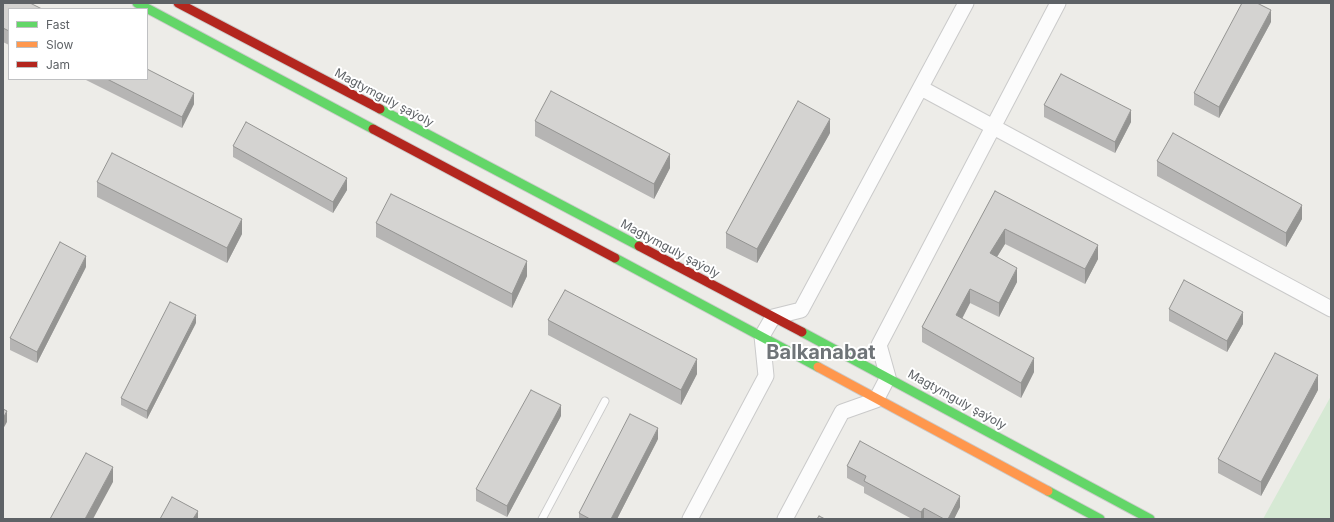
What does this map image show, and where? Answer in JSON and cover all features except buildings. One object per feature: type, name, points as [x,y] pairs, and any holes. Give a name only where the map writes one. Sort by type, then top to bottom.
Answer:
[{"type":"street","points":[[137,3],[146,8]]},
{"type":"street","name":"Magtymguly şaýoly","points":[[178,3],[888,377],[1150,519]]},
{"type":"street","points":[[690,519],[766,376],[762,336],[773,317],[801,310],[966,3]]},
{"type":"street","points":[[785,519],[842,412],[876,400],[888,377],[879,345],[1058,3]]},
{"type":"street","points":[[148,9],[762,336],[876,400],[1100,519]]},
{"type":"street","points":[[921,88],[1331,309]]},
{"type":"lane","points":[[542,519],[605,401]]},
{"type":"green space","points":[[1331,396],[1331,519],[1263,519]]},
{"type":"traffic: fast","points":[[137,3],[146,8]]},
{"type":"traffic: fast","points":[[148,9],[373,129]]},
{"type":"traffic: fast","points":[[380,109],[639,246]]},
{"type":"traffic: fast","points":[[615,258],[818,367]]},
{"type":"traffic: fast","points":[[802,332],[1150,519]]},
{"type":"traffic: fast","points":[[1048,491],[1100,519]]},
{"type":"traffic: slow","points":[[818,367],[1048,491]]},
{"type":"traffic: jam","points":[[178,3],[380,109]]},
{"type":"traffic: jam","points":[[373,129],[615,258]]},
{"type":"traffic: jam","points":[[639,246],[802,332]]},
{"type":"district","name":"Balkanabat","points":[[821,353]]}]
